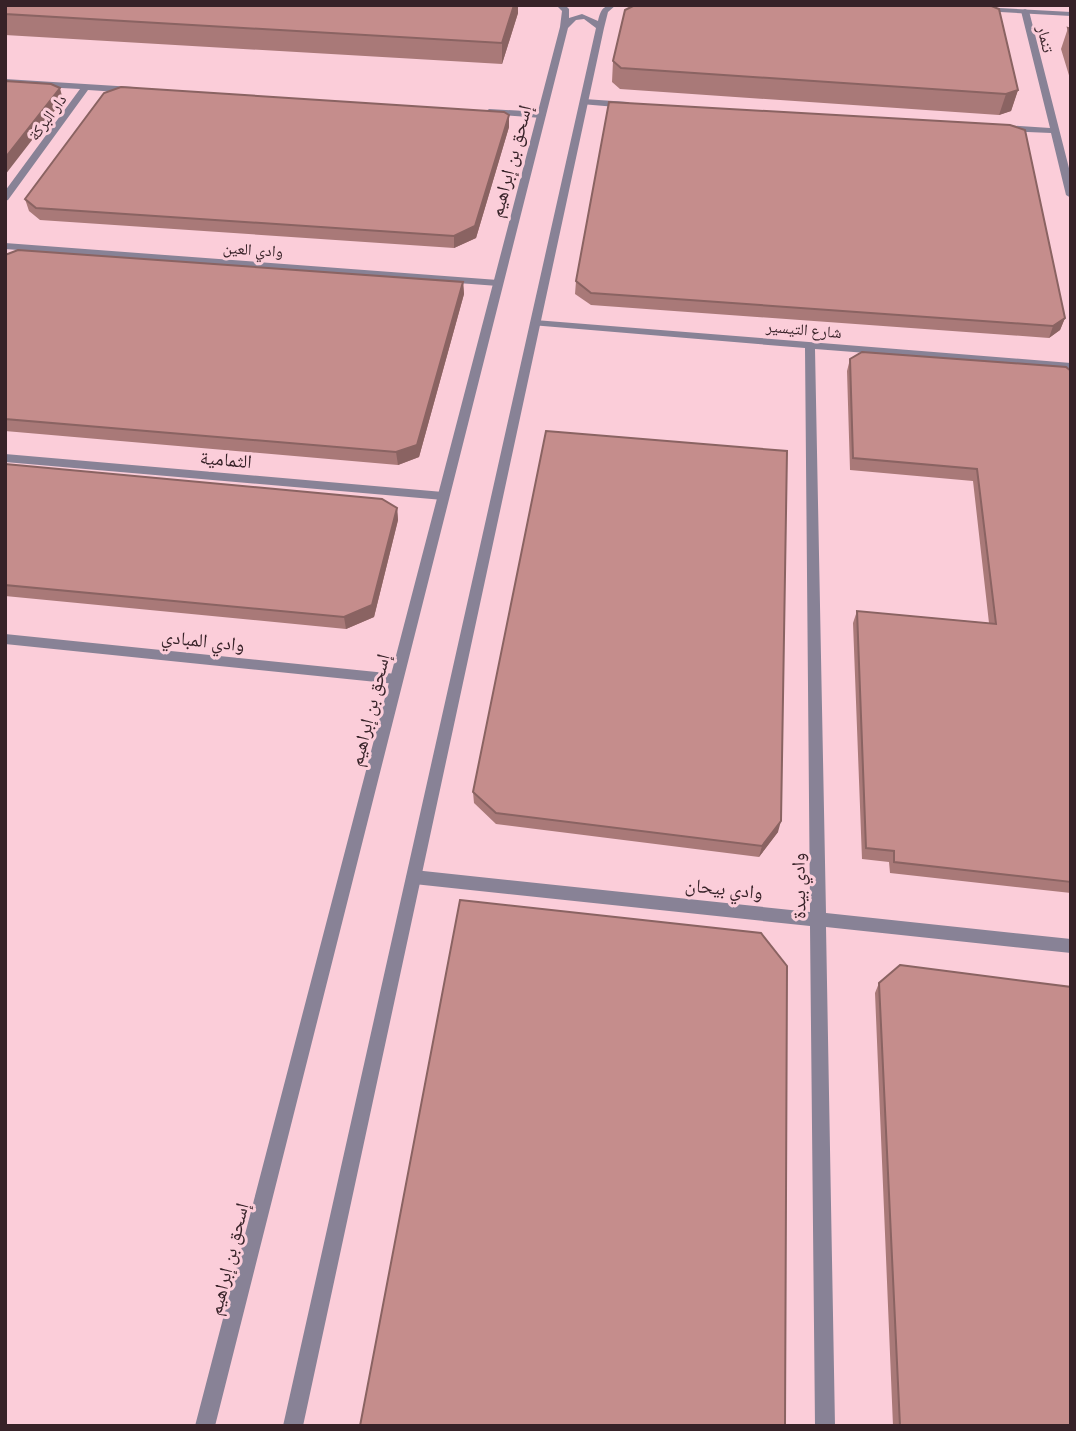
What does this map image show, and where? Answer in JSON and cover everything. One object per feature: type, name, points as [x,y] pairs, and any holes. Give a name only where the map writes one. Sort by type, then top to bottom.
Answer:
[{"type":"street","name":"إسحق بن إبراهيم","points":[[205,1426],[564,27],[566,11],[560,5]]},
{"type":"street","points":[[293,1426],[600,28],[604,11],[612,5]]},
{"type":"street","points":[[972,8],[1071,14]]},
{"type":"street","name":"تنمار","points":[[1025,11],[1071,195]]},
{"type":"street","points":[[564,27],[573,17],[582,15],[592,18],[600,28]]},
{"type":"street","points":[[5,82],[142,90]]},
{"type":"street","name":"دار البركة","points":[[5,198],[86,87]]},
{"type":"street","points":[[584,103],[639,106]]},
{"type":"street","points":[[473,111],[542,115]]},
{"type":"street","points":[[999,128],[1055,131]]},
{"type":"street","name":"وادي العين","points":[[5,246],[498,283]]},
{"type":"street","name":"شارع التيسير","points":[[535,323],[1071,366]]},
{"type":"street","name":"وادي بيدة","points":[[810,345],[825,1426]]},
{"type":"street","name":"الثمامية","points":[[5,458],[443,496]]},
{"type":"street","name":"وادي المبادي","points":[[5,639],[396,679]]},
{"type":"street","name":"وادي بيحان","points":[[414,877],[1071,946]]},
{"type":"building","points":[[5,5],[514,5],[502,43],[5,14]]},
{"type":"building","points":[[635,5],[989,5],[999,9],[1018,90],[1006,94],[621,68],[613,61],[625,10]]},
{"type":"building","points":[[5,81],[51,84],[60,88],[5,158]]},
{"type":"building","points":[[121,87],[504,112],[509,115],[475,226],[454,236],[36,208],[25,199],[104,93]]},
{"type":"building","points":[[609,102],[1010,125],[1025,130],[1065,318],[1053,326],[591,293],[576,281]]},
{"type":"building","points":[[18,250],[463,282],[417,445],[396,452],[5,419],[5,255]]},
{"type":"building","points":[[862,352],[1066,367],[1071,371],[1071,882],[894,862],[894,851],[866,848],[857,611],[996,624],[977,469],[853,458],[850,359]]},
{"type":"building","points":[[546,431],[787,451],[781,821],[762,846],[496,813],[473,792]]},
{"type":"building","points":[[5,464],[382,499],[397,508],[372,605],[344,617],[5,585]]},
{"type":"building","points":[[460,900],[761,933],[787,966],[785,1426],[360,1426]]},
{"type":"building","points":[[900,965],[1071,987],[1071,1426],[900,1426],[879,983]]}]
